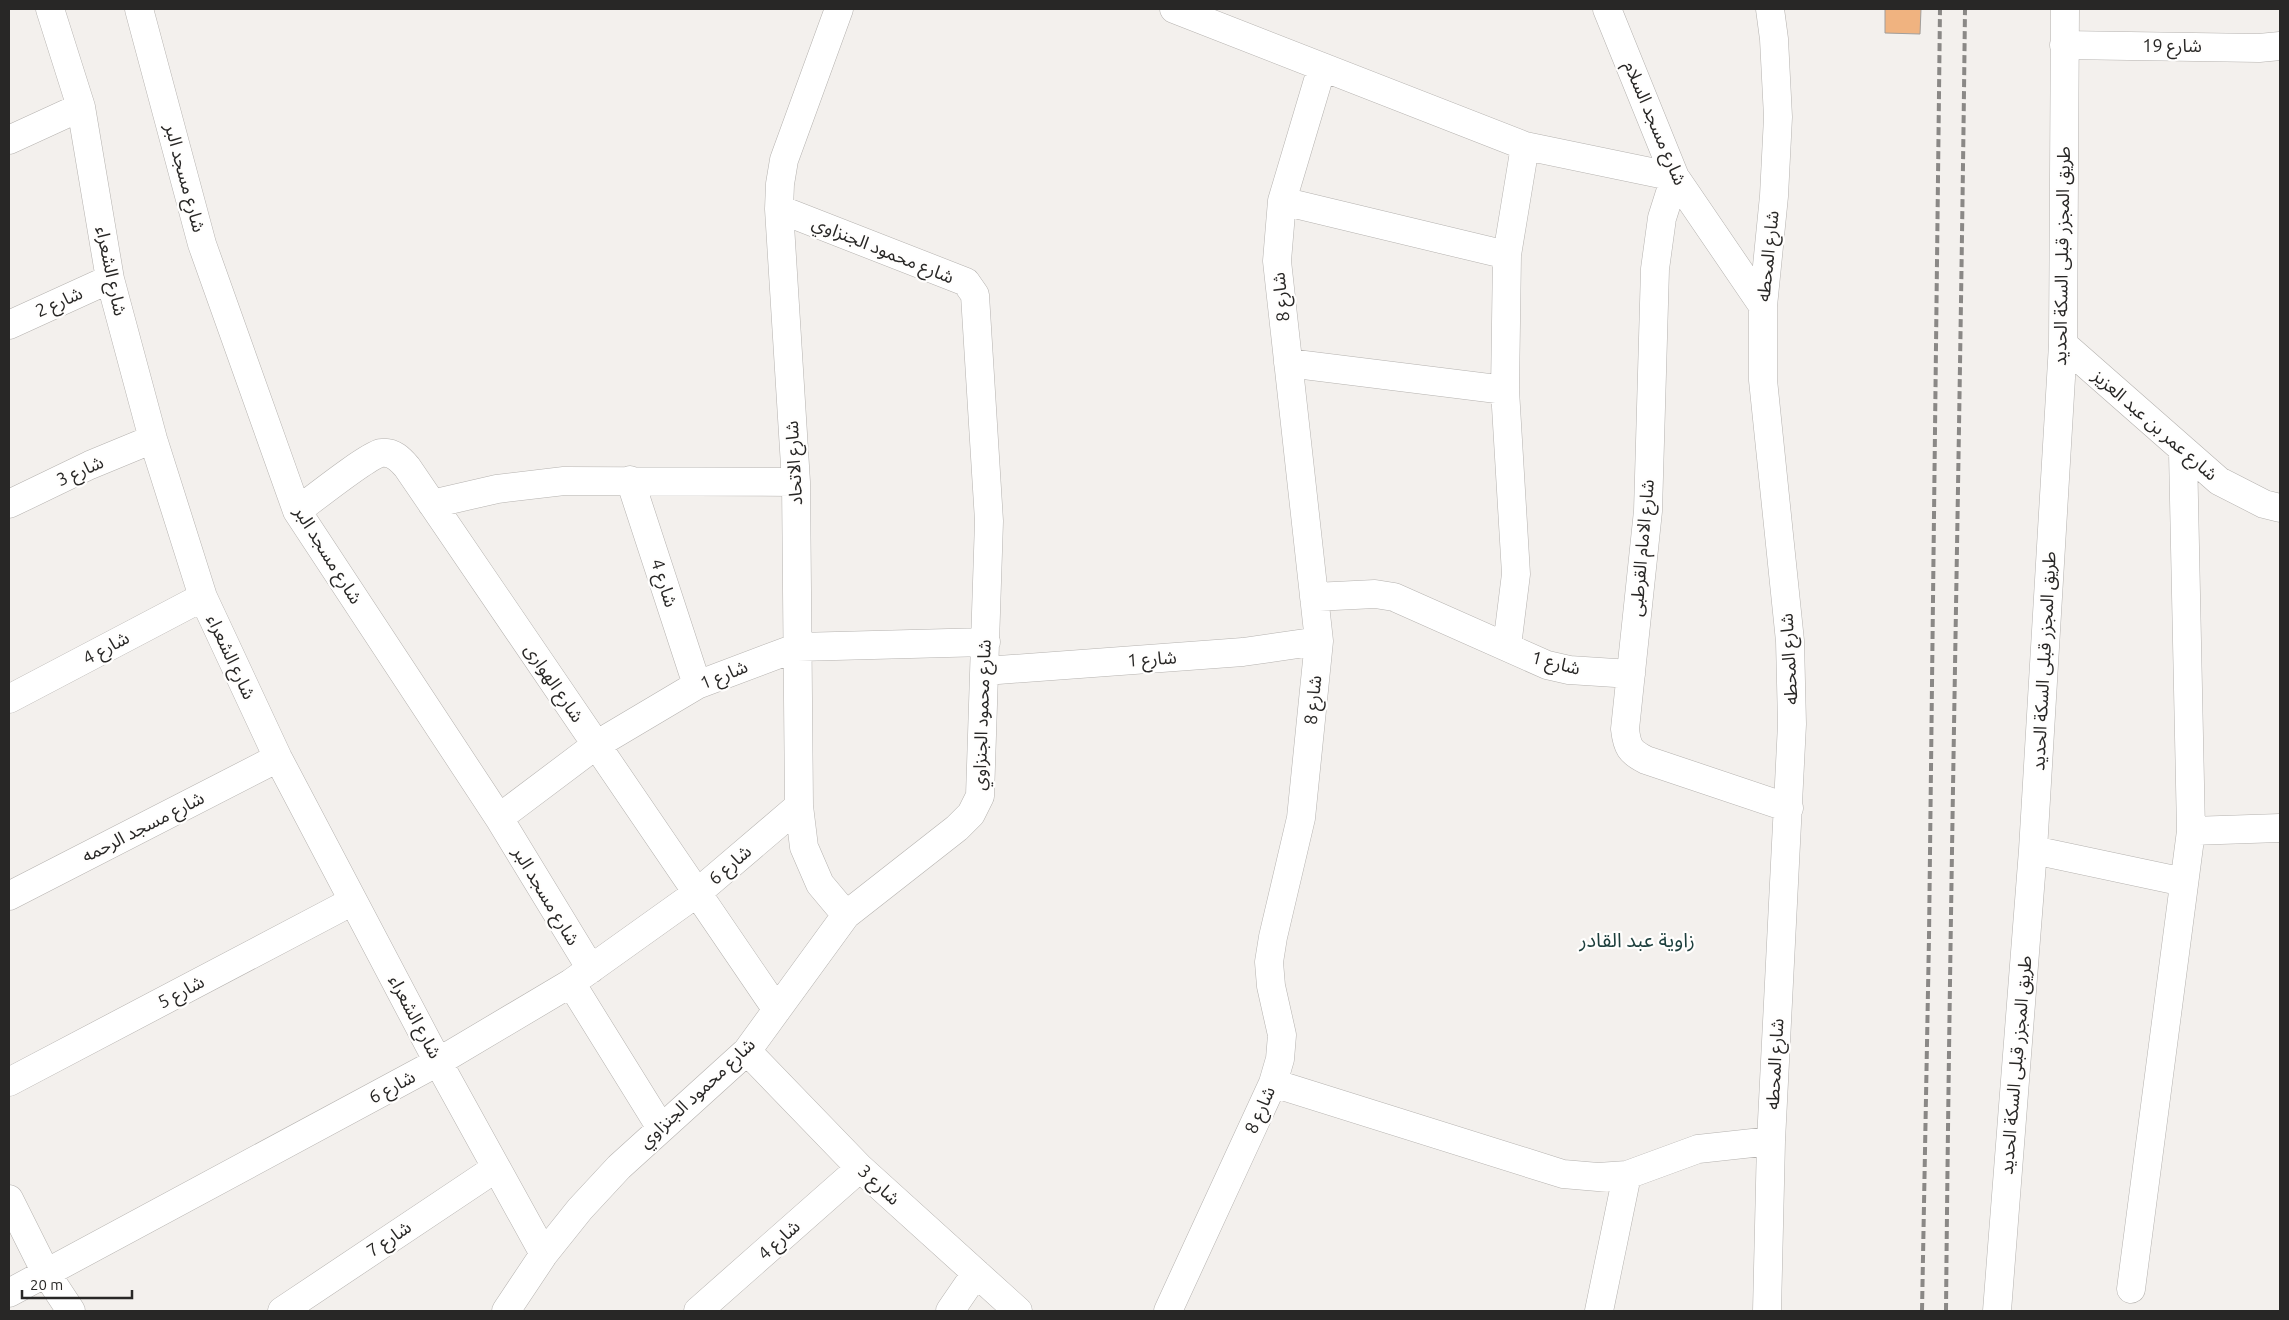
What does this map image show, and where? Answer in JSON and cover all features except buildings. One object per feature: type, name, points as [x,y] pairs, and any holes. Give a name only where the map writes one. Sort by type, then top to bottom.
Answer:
[{"type":"street","name":"شارع الشعراء","points":[[50,9],[81,107],[110,279],[153,439],[203,597],[278,758],[438,1062],[544,1254]]},
{"type":"street","name":"شارع مسجد البر","points":[[139,9],[202,244],[297,511],[499,818],[661,1128]]},
{"type":"street","name":"شارع الاتحاد","points":[[839,9],[784,160],[780,184],[779,209],[796,482],[799,806],[804,847],[813,869],[820,884],[846,915]]},
{"type":"street","points":[[1174,9],[1525,146],[1675,177]]},
{"type":"street","name":"شارع مسجد السلام","points":[[1607,9],[1675,177],[1763,306]]},
{"type":"street","name":"شارع المحطه","points":[[1767,1311],[1771,1141],[1792,724],[1790,641],[1763,380],[1763,306],[1774,196],[1778,117],[1774,39],[1770,9]]},
{"type":"street","name":"طريق المجزر قبلى السكة الحديد","points":[[1997,1311],[2033,850],[2063,344],[2064,9]]},
{"type":"street","name":"شارع 19","points":[[2064,46],[2259,48],[2280,46]]},
{"type":"street","name":"شارع 8","points":[[1168,1311],[1273,1083],[1280,1059],[1282,1035],[1271,986],[1269,962],[1273,937],[1301,818],[1319,641],[1277,261],[1282,201],[1322,67]]},
{"type":"street","points":[[9,140],[81,107]]},
{"type":"street","points":[[1507,646],[1516,574],[1505,390],[1506,255],[1525,146]]},
{"type":"street","name":"شارع الامام القرطبى","points":[[1675,177],[1662,218],[1655,269],[1648,511],[1626,729],[1627,743],[1634,754],[1646,760],[1789,808]]},
{"type":"street","points":[[1282,201],[1506,255]]},
{"type":"street","name":"شارع محمود الجنزاوي","points":[[506,1311],[544,1254],[580,1209],[612,1174],[747,1051],[846,915],[971,814],[980,796],[989,521],[975,294],[966,282],[779,209]]},
{"type":"street","name":"شارع 2","points":[[9,325],[110,279]]},
{"type":"street","name":"شارع عمر بن عبد العزيز","points":[[2063,344],[2219,482],[2264,504],[2280,508]]},
{"type":"street","points":[[1288,363],[1505,390]]},
{"type":"street","name":"شارع 3","points":[[9,504],[90,465],[153,439]]},
{"type":"street","points":[[2131,1288],[2191,831],[2183,452]]},
{"type":"street","name":"شارع الهوارى","points":[[297,511],[368,460],[382,453],[397,455],[777,1010]]},
{"type":"street","name":"شارع 4","points":[[630,480],[697,685]]},
{"type":"street","points":[[432,504],[497,489],[564,481],[796,482]]},
{"type":"street","name":"شارع 1","points":[[1314,597],[1375,594],[1394,596],[1507,646],[1526,657],[1569,670],[1631,674]]},
{"type":"street","name":"شارع 4","points":[[9,698],[203,597]]},
{"type":"street","name":"شارع 1","points":[[985,671],[1243,652],[1319,641]]},
{"type":"street","name":"شارع 1","points":[[499,818],[596,745],[697,685],[798,647],[986,642]]},
{"type":"street","name":"شارع مسجد الرحمه","points":[[9,896],[278,758]]},
{"type":"street","name":"شارع 6","points":[[9,1293],[438,1062],[581,976],[697,893],[799,806]]},
{"type":"street","points":[[2191,831],[2280,828]]},
{"type":"street","points":[[2033,850],[2184,882]]},
{"type":"street","name":"شارع 5","points":[[9,1082],[353,901]]},
{"type":"street","name":"شارع 3","points":[[747,1051],[860,1168],[1018,1311]]},
{"type":"street","points":[[1273,1083],[1563,1174],[1598,1177],[1627,1175],[1698,1149],[1771,1141]]},
{"type":"street","name":"شارع 7","points":[[282,1311],[496,1168]]},
{"type":"street","name":"شارع 4","points":[[701,1310],[860,1168]]},
{"type":"street","points":[[1599,1311],[1627,1175]]},
{"type":"street","points":[[9,1199],[46,1272],[71,1311]]},
{"type":"street","points":[[950,1311],[976,1273]]},
{"type":"railway","points":[[1922,1311],[1929,937],[1940,9]]},
{"type":"railway","points":[[1946,1311],[1965,9]]},
{"type":"district","name":"زاوية عبد القادر","points":[[1637,940]]}]
